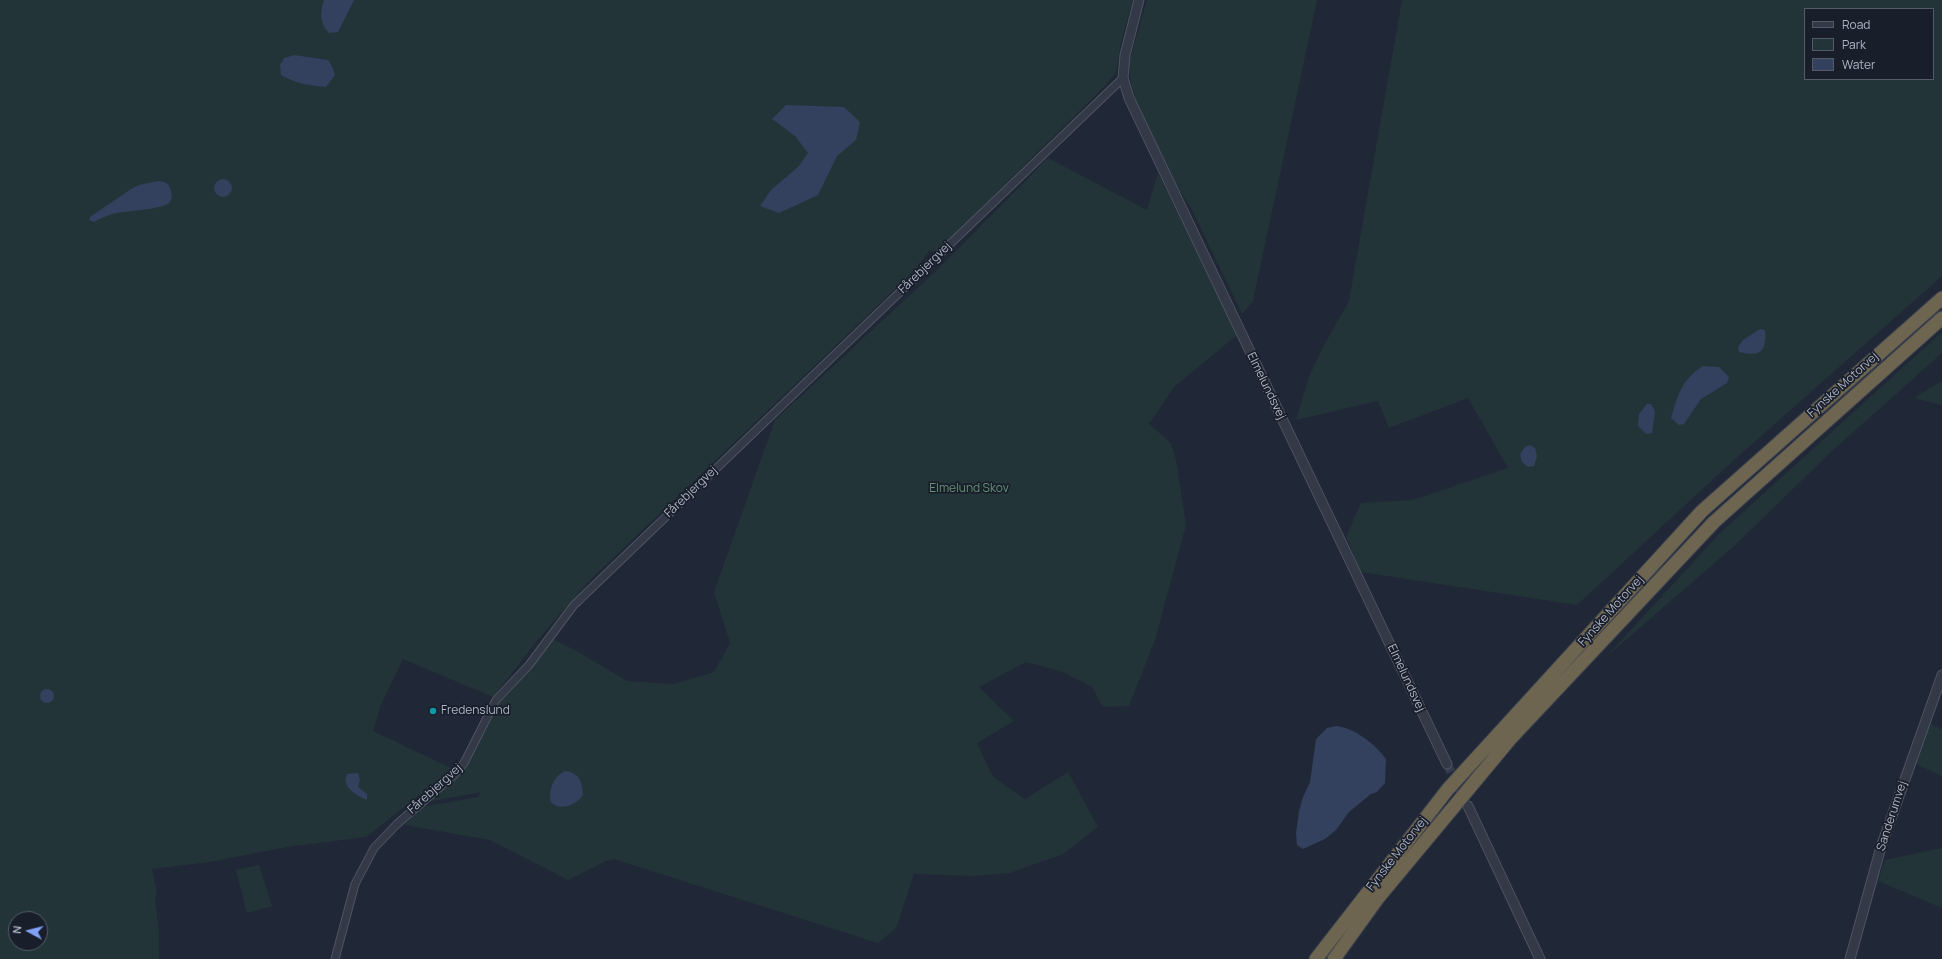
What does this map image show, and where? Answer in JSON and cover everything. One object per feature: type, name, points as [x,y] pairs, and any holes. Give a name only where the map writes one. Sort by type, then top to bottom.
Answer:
[{"type":"highway","name":"Fynske Motorvej","points":[[1316,959],[1448,789],[1702,511],[1942,298]]},
{"type":"highway","name":"Fynske Motorvej","points":[[1334,959],[1378,898],[1511,738],[1714,522],[1942,318]]},
{"type":"street","name":"Elmelundsvej","points":[[1139,0],[1124,55],[1123,78],[1129,98],[1447,764]]},
{"type":"street","name":"Fårebjergvej","points":[[335,959],[355,884],[374,848],[397,824],[455,774],[464,762],[496,700],[529,665],[574,605],[1123,78]]},
{"type":"street","name":"Sanderumvej","points":[[1850,959],[1881,847],[1942,675]]},
{"type":"street","points":[[1468,806],[1540,959]]},
{"type":"green space","points":[[0,0],[1133,0],[1121,42],[1116,72],[1106,85],[936,252],[929,251],[917,268],[589,581],[545,631],[493,697],[403,659],[380,707],[373,731],[453,769],[366,837],[287,847],[209,862],[152,869],[157,894],[155,899],[159,933],[159,959],[0,959]]},
{"type":"green space","points":[[1147,0],[1317,0],[1253,301],[1242,314],[1190,206],[1173,181],[1137,104],[1130,79],[1129,63]]},
{"type":"green space","points":[[1402,0],[1942,0],[1942,276],[1734,460],[1577,605],[1361,572],[1346,537],[1361,503],[1413,500],[1508,468],[1468,398],[1389,428],[1378,401],[1296,420],[1309,377],[1324,345],[1349,301]]},
{"type":"green space","name":"Elmelund Skov","points":[[1048,158],[1147,210],[1158,173],[1237,335],[1174,387],[1149,424],[1171,443],[1176,460],[1186,525],[1155,640],[1129,706],[1103,707],[1092,687],[1063,672],[1026,662],[979,687],[1014,721],[977,743],[993,777],[1025,799],[1068,772],[1098,827],[1063,854],[1010,873],[974,876],[914,874],[896,928],[878,943],[614,859],[604,862],[568,880],[490,840],[405,825],[421,807],[478,797],[481,792],[427,802],[457,776],[470,761],[501,700],[552,639],[575,650],[627,681],[674,684],[714,672],[730,643],[714,592],[775,420],[938,269]]},
{"type":"green space","points":[[1942,332],[1942,353],[1832,451],[1733,547],[1605,658],[1720,533]]},
{"type":"green space","points":[[1942,381],[1942,405],[1914,398]]},
{"type":"green space","points":[[1929,723],[1942,729],[1942,776],[1916,764]]},
{"type":"green space","points":[[1942,848],[1942,908],[1878,881],[1885,860]]},
{"type":"green space","points":[[259,865],[272,906],[247,913],[236,870]]},
{"type":"water","points":[[324,0],[354,0],[338,32],[329,33],[323,26],[321,13]]},
{"type":"water","points":[[294,55],[328,60],[335,75],[326,87],[303,84],[286,78],[281,75],[280,65],[284,58]]},
{"type":"water","points":[[786,105],[844,107],[860,122],[856,140],[837,156],[818,195],[779,213],[760,206],[771,190],[799,166],[808,153],[795,136],[772,119]]},
{"type":"water","points":[[219,179],[227,179],[232,184],[230,195],[227,197],[219,197],[214,192],[214,184]]},
{"type":"water","points":[[158,181],[167,183],[171,190],[172,196],[169,203],[160,207],[106,216],[94,222],[89,220],[90,217],[131,189],[139,185]]},
{"type":"water","points":[[1760,329],[1765,330],[1765,343],[1761,351],[1752,354],[1739,352],[1738,347],[1743,340]]},
{"type":"water","points":[[1703,366],[1719,367],[1729,377],[1727,383],[1701,399],[1684,424],[1679,425],[1671,418],[1679,395],[1685,382]]},
{"type":"water","points":[[1647,404],[1651,404],[1655,411],[1652,433],[1646,434],[1638,426],[1639,414]]},
{"type":"water","points":[[1530,445],[1535,448],[1537,456],[1534,466],[1528,467],[1522,462],[1520,454],[1525,447]]},
{"type":"water","points":[[44,689],[50,689],[54,693],[54,699],[50,703],[44,703],[40,699],[40,693]]},
{"type":"water","points":[[1336,726],[1343,727],[1357,733],[1370,742],[1381,753],[1386,759],[1385,783],[1377,792],[1371,794],[1349,812],[1336,830],[1325,839],[1303,849],[1297,845],[1296,833],[1299,811],[1303,797],[1310,782],[1316,739],[1327,728]]},
{"type":"water","points":[[565,771],[577,776],[581,782],[583,795],[576,802],[568,806],[559,807],[551,802],[550,793],[555,780]]},
{"type":"water","points":[[358,773],[360,780],[358,787],[367,794],[367,800],[351,791],[346,783],[347,774]]},
{"type":"tunnel","points":[[1447,764],[1465,800]]},
{"type":"place","name":"Fredenslund","points":[[433,711]]}]
